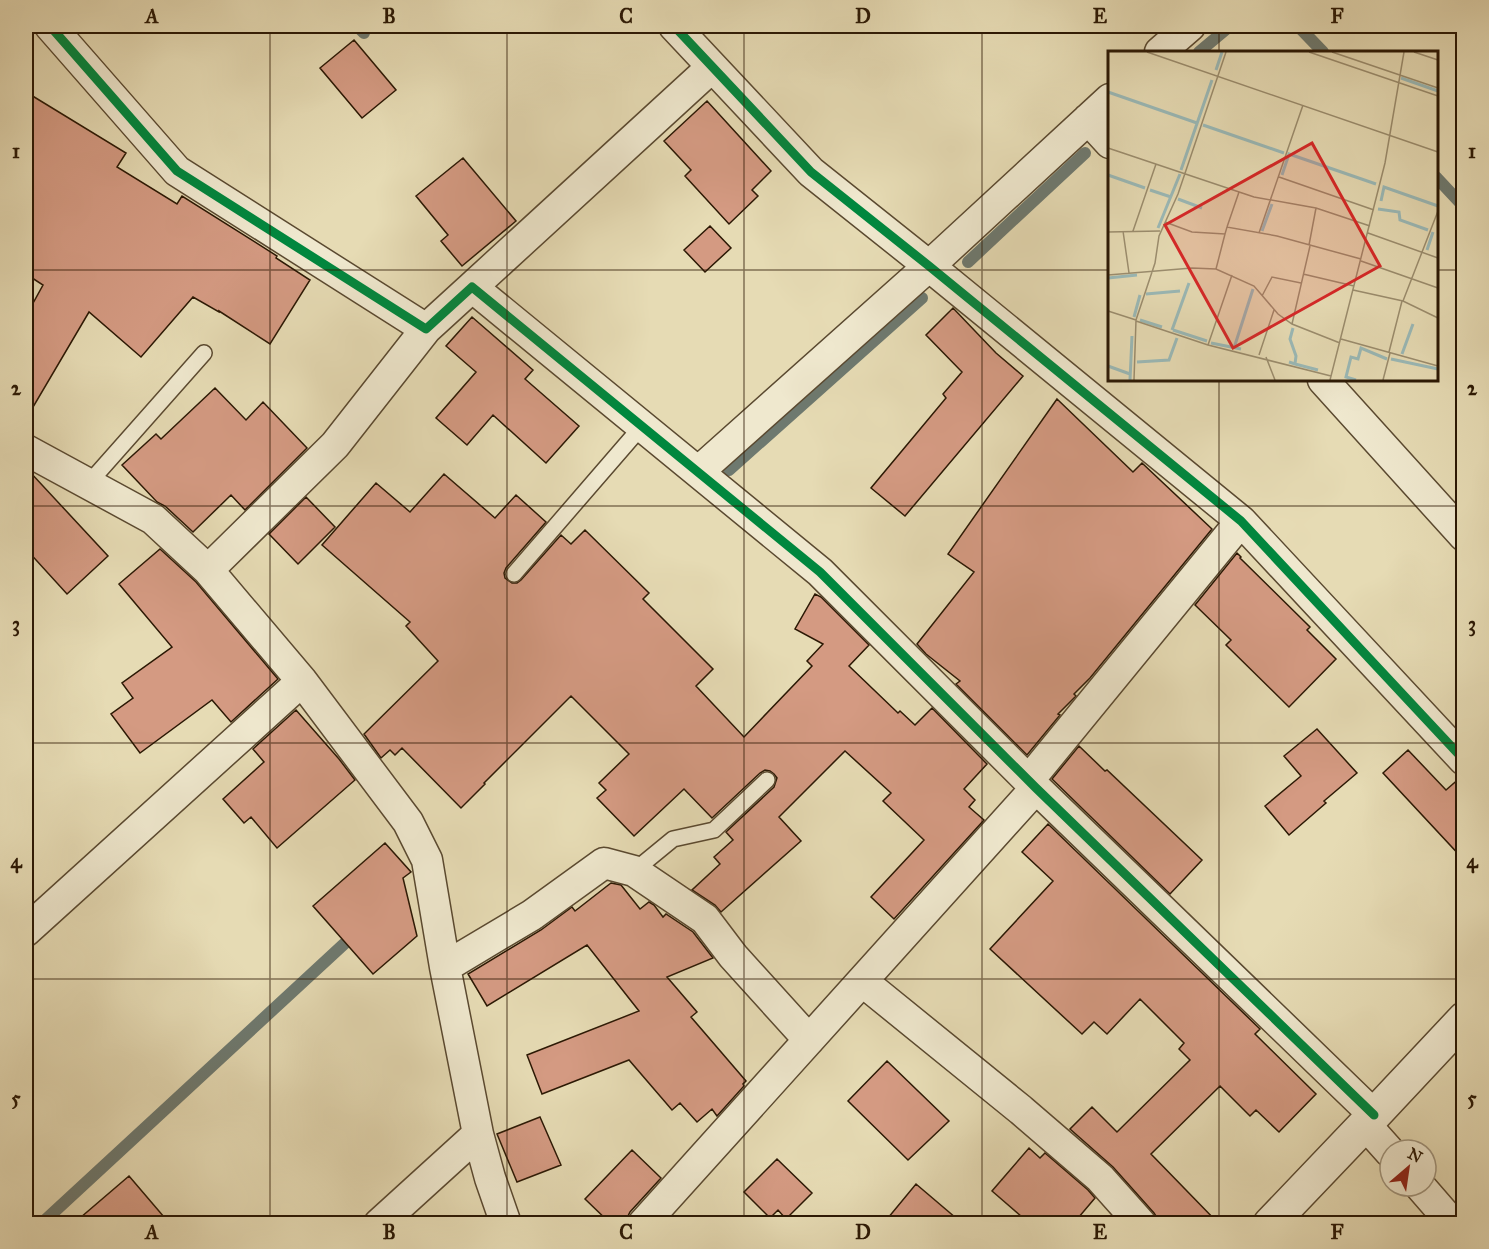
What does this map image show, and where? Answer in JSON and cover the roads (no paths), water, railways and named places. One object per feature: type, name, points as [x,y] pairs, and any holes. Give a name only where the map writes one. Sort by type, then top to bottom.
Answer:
[{"type":"street","points":[[50,26],[177,171],[426,329]]},
{"type":"street","points":[[674,26],[811,172],[1241,521],[1464,760]]},
{"type":"street","points":[[1161,51],[1190,26]]},
{"type":"street","points":[[208,570],[335,445],[426,329],[712,67]]},
{"type":"street","points":[[698,472],[929,266],[1099,109],[1108,137]]},
{"type":"street","points":[[472,287],[820,572],[1370,1119],[1382,1138]]},
{"type":"street","points":[[1324,381],[1464,536]]},
{"type":"street","points":[[26,450],[153,519],[208,570],[302,681],[408,822],[427,860],[478,1134],[506,1224]]},
{"type":"street","points":[[643,1224],[862,981],[1032,784],[1241,521]]},
{"type":"street","points":[[26,931],[302,681]]},
{"type":"street","points":[[445,966],[532,915],[604,863],[634,871],[705,919],[732,956],[809,1040]]},
{"type":"street","points":[[862,981],[1021,1110],[1100,1178],[1141,1224]]},
{"type":"street","points":[[1269,1224],[1464,1018]]},
{"type":"street","points":[[379,1224],[478,1134]]},
{"type":"street","points":[[1430,1198],[1453,1224]]},
{"type":"lane","points":[[88,484],[204,353]]},
{"type":"lane","points":[[514,574],[642,426]]},
{"type":"lane","points":[[634,871],[673,839],[714,830],[767,780]]},
{"type":"waterway","points":[[357,26],[364,33]]},
{"type":"waterway","points":[[1200,51],[1230,26]]},
{"type":"waterway","points":[[1298,26],[1322,51]]},
{"type":"waterway","points":[[968,262],[1085,153]]},
{"type":"waterway","points":[[1438,179],[1464,207]]},
{"type":"waterway","points":[[729,470],[922,298]]},
{"type":"waterway","points":[[41,1224],[357,932]]}]
